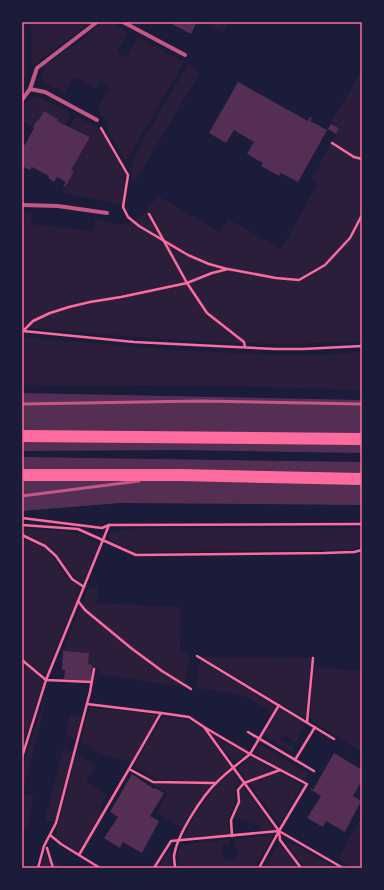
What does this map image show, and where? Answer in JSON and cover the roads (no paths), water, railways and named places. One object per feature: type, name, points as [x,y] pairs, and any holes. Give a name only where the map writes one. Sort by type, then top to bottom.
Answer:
[{"type":"highway","points":[[22,436],[362,439]]},
{"type":"highway","points":[[22,475],[180,475],[362,479]]},
{"type":"street","points":[[22,100],[30,89],[37,68],[97,22]]},
{"type":"street","points":[[123,22],[185,55]]},
{"type":"street","points":[[30,89],[46,92],[97,120]]},
{"type":"street","points":[[22,205],[58,206],[107,213]]},
{"type":"lane","points":[[22,404],[201,401],[362,404]]},
{"type":"lane","points":[[148,479],[180,475]]},
{"type":"lane","points":[[22,496],[140,480]]}]
